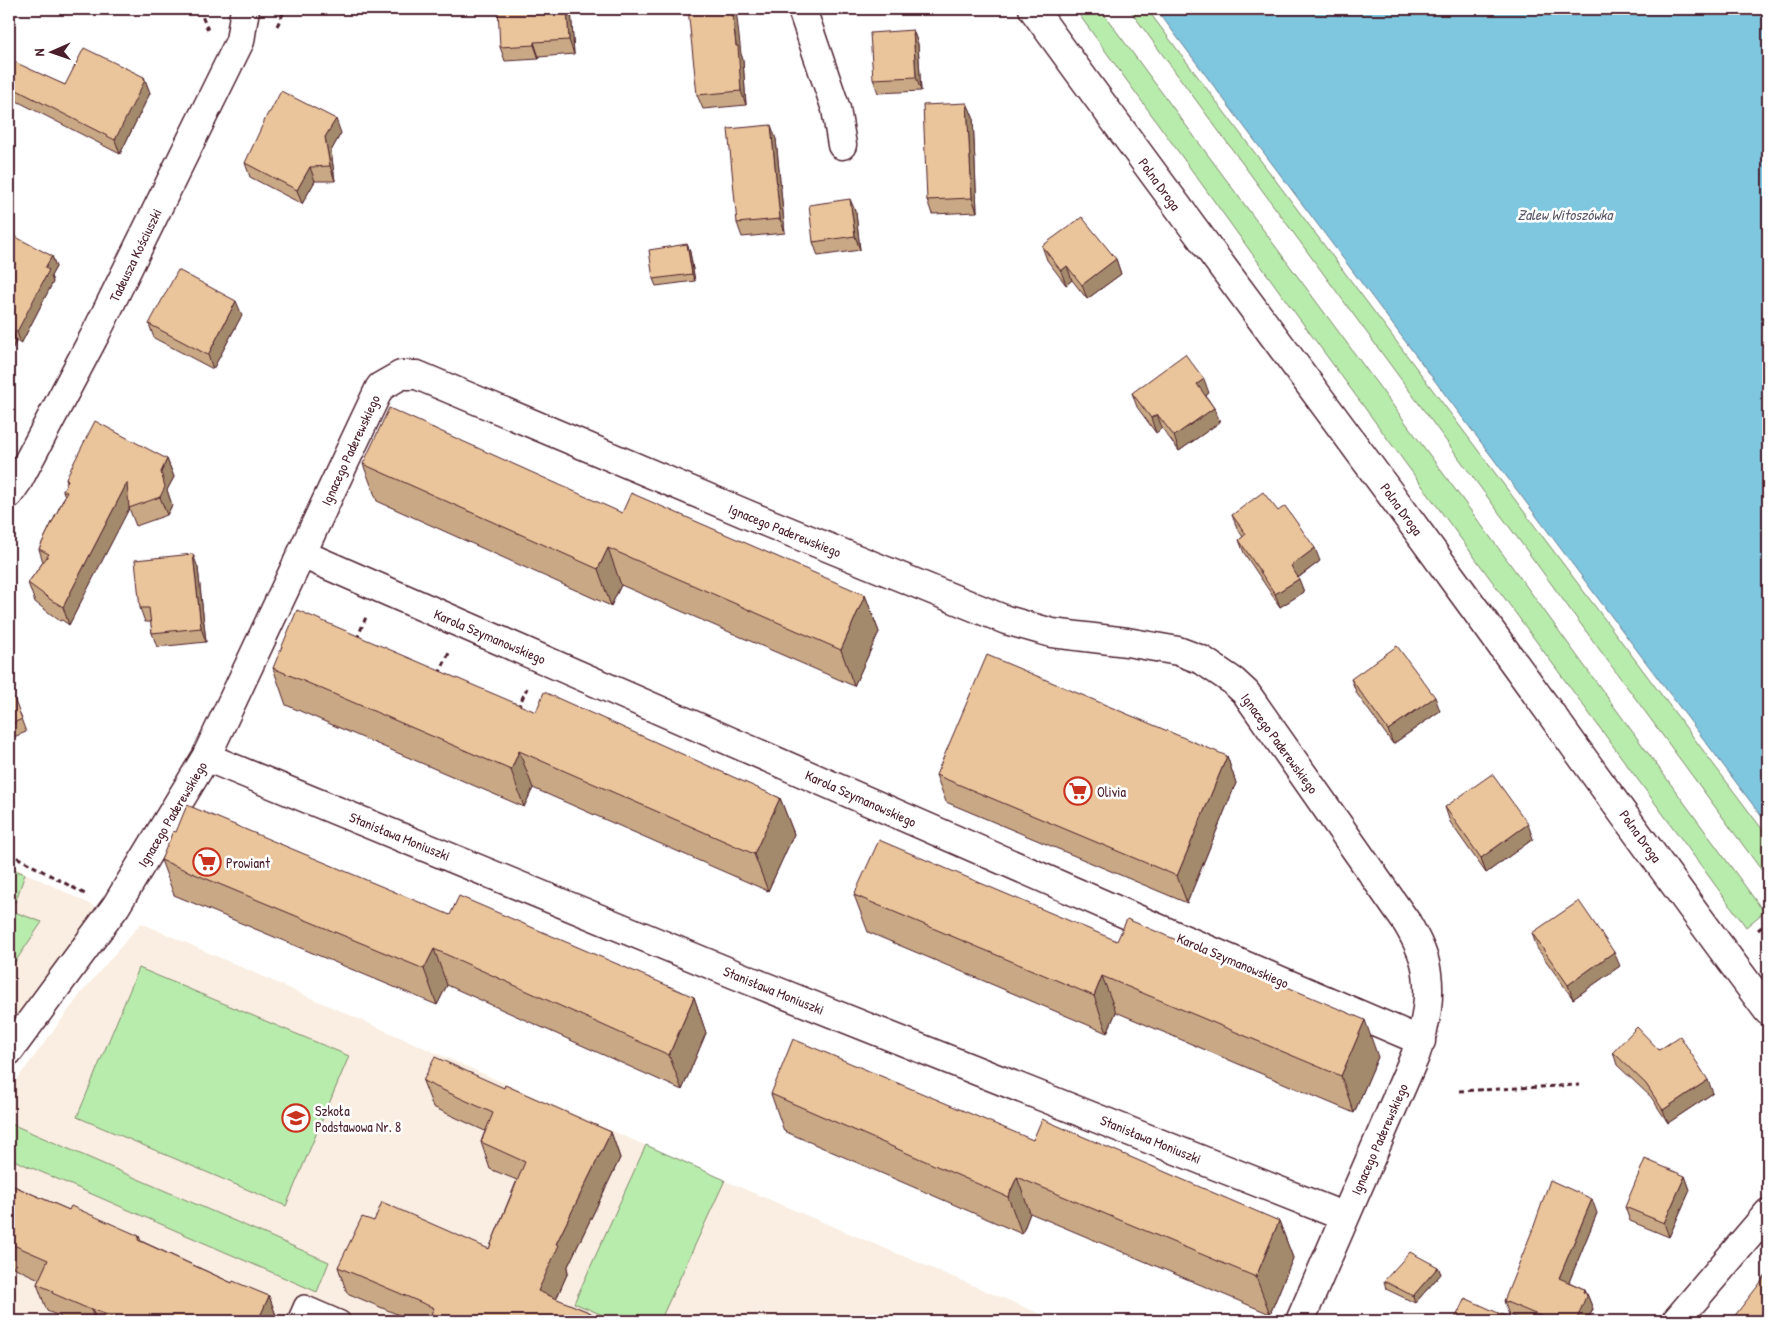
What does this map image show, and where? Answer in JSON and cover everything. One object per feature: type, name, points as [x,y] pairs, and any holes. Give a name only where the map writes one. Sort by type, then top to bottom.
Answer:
[{"type":"street","name":"Tadeusza Kościuszki","points":[[9,494],[18,481],[96,333],[236,49],[240,40],[246,9]]},
{"type":"street","points":[[802,9],[836,109],[842,145]]},
{"type":"street","name":"Polna Droga","points":[[1033,9],[1571,739],[1768,1011]]},
{"type":"street","name":"Ignacego Paderewskiego","points":[[9,1051],[113,911],[206,757],[380,386],[401,375],[417,375],[751,516],[1006,620],[1052,633],[1178,651],[1202,660],[1233,681],[1254,703],[1411,930],[1424,960],[1428,987],[1421,1041],[1300,1321]]},
{"type":"street","name":"Karola Szymanowskiego","points":[[302,554],[1421,1041]]},
{"type":"street","name":"Stanisława Moniuszki","points":[[206,757],[752,981],[1345,1217]]},
{"type":"street","points":[[1676,1321],[1768,1213]]},
{"type":"lane","points":[[297,1321],[304,1305],[341,1321]]},
{"type":"path","points":[[355,645],[369,609]]},
{"type":"path","points":[[437,680],[452,645]]},
{"type":"path","points":[[516,714],[527,687]]},
{"type":"path","points":[[9,853],[84,893],[113,911]]},
{"type":"path","points":[[1758,930],[1768,922]]},
{"type":"path","points":[[1459,1091],[1579,1085]]},
{"type":"shaded area","points":[[9,865],[98,908],[9,1030]]},
{"type":"shaded area","name":"Szkoła Podstawowa Nr. 8","points":[[141,923],[751,1192],[1057,1321],[9,1321],[9,1090],[83,991]]},
{"type":"green space","points":[[1075,9],[1100,9],[1505,557],[1764,912],[1746,927],[1290,306]]},
{"type":"green space","points":[[1129,9],[1147,9],[1768,837],[1768,879]]},
{"type":"green space","points":[[9,868],[25,874],[15,903],[9,900]]},
{"type":"green space","points":[[9,910],[42,922],[9,971]]},
{"type":"green space","points":[[139,968],[349,1056],[286,1206],[77,1117]]},
{"type":"green space","points":[[9,1123],[329,1262],[317,1292],[9,1158]]},
{"type":"green space","points":[[646,1145],[725,1180],[660,1321],[617,1321],[574,1303]]},
{"type":"water","name":"Zalew Witoszówka","points":[[1156,9],[1768,9],[1768,825]]},
{"type":"building","points":[[498,9],[567,9],[569,40],[534,42],[534,45],[500,47]]},
{"type":"building","points":[[688,9],[732,9],[736,46],[738,46],[741,91],[697,95]]},
{"type":"building","points":[[913,30],[916,77],[873,79],[870,33]]},
{"type":"building","points":[[84,48],[144,77],[145,80],[115,140],[9,86],[10,60],[65,85]]},
{"type":"building","points":[[281,91],[336,119],[325,137],[330,166],[310,167],[297,190],[245,163],[268,113]]},
{"type":"building","points":[[967,103],[972,198],[927,200],[923,105]]},
{"type":"building","points":[[771,125],[780,219],[737,223],[728,129]]},
{"type":"building","points":[[850,199],[855,236],[813,242],[809,205]]},
{"type":"building","points":[[1082,217],[1116,259],[1082,285],[1067,266],[1061,271],[1042,246]]},
{"type":"building","points":[[12,235],[52,256],[45,268],[49,270],[17,332],[12,329],[9,336],[9,238]]},
{"type":"building","points":[[687,244],[692,274],[653,279],[649,250]]},
{"type":"building","points":[[178,270],[236,301],[208,355],[149,324]]},
{"type":"building","points":[[1185,354],[1204,379],[1197,384],[1214,408],[1174,436],[1157,414],[1151,418],[1132,393]]},
{"type":"building","points":[[389,408],[622,513],[631,493],[865,595],[841,650],[608,548],[598,569],[363,464]]},
{"type":"building","points":[[95,421],[167,459],[161,472],[165,487],[160,497],[129,508],[127,483],[63,607],[28,583],[49,554],[39,549],[67,492],[63,491],[68,480],[66,478]]},
{"type":"building","points":[[1263,492],[1278,511],[1285,506],[1315,548],[1291,566],[1299,579],[1275,594],[1239,540],[1246,534],[1232,515]]},
{"type":"building","points":[[193,554],[201,628],[152,633],[149,608],[140,608],[135,560]]},
{"type":"building","points":[[297,610],[536,712],[544,692],[780,798],[754,854],[519,751],[511,770],[273,668]]},
{"type":"building","points":[[1397,646],[1435,697],[1388,730],[1351,679]]},
{"type":"building","points":[[987,655],[1227,756],[1177,876],[936,775]]},
{"type":"building","points":[[9,686],[22,719],[9,725]]},
{"type":"building","points":[[1492,774],[1528,824],[1481,858],[1445,807]]},
{"type":"building","points":[[187,805],[450,915],[459,896],[694,997],[669,1055],[434,949],[424,969],[161,860],[173,831],[176,832]]},
{"type":"building","points":[[879,840],[1117,941],[1127,919],[1365,1020],[1341,1076],[1102,976],[1094,996],[854,895]]},
{"type":"building","points":[[1579,901],[1614,952],[1568,985],[1532,933]]},
{"type":"building","points":[[1637,1027],[1659,1050],[1680,1036],[1708,1080],[1663,1110],[1646,1084],[1613,1052]]},
{"type":"building","points":[[793,1039],[1033,1140],[1042,1119],[1279,1221],[1256,1277],[1017,1177],[1008,1197],[771,1094]]},
{"type":"building","points":[[435,1057],[504,1088],[505,1085],[611,1132],[556,1244],[559,1245],[538,1291],[591,1313],[588,1321],[448,1321],[431,1314],[434,1308],[338,1267],[362,1217],[374,1221],[382,1202],[489,1249],[525,1162],[481,1142],[493,1113],[423,1081]]},
{"type":"building","points":[[1645,1159],[1685,1176],[1664,1223],[1625,1207]]},
{"type":"building","points":[[1550,1180],[1592,1199],[1559,1278],[1584,1289],[1583,1292],[1587,1294],[1576,1321],[1552,1321],[1504,1301]]},
{"type":"building","points":[[9,1184],[69,1210],[71,1206],[139,1236],[138,1240],[232,1283],[233,1281],[269,1296],[258,1321],[122,1321],[52,1293],[53,1291],[37,1284],[48,1260],[9,1243]]},
{"type":"building","points":[[1410,1252],[1438,1267],[1413,1296],[1384,1281]]},
{"type":"building","points":[[1768,1273],[1768,1321],[1738,1321],[1733,1318]]},
{"type":"building","points":[[1465,1298],[1516,1321],[1454,1321]]},
{"type":"place","name":"Olivia","points":[[1078,791]]},
{"type":"place","name":"Prowiant","points":[[207,862]]},
{"type":"place","name":"Szkoła Podstawowa Nr. 8","points":[[296,1118]]}]
